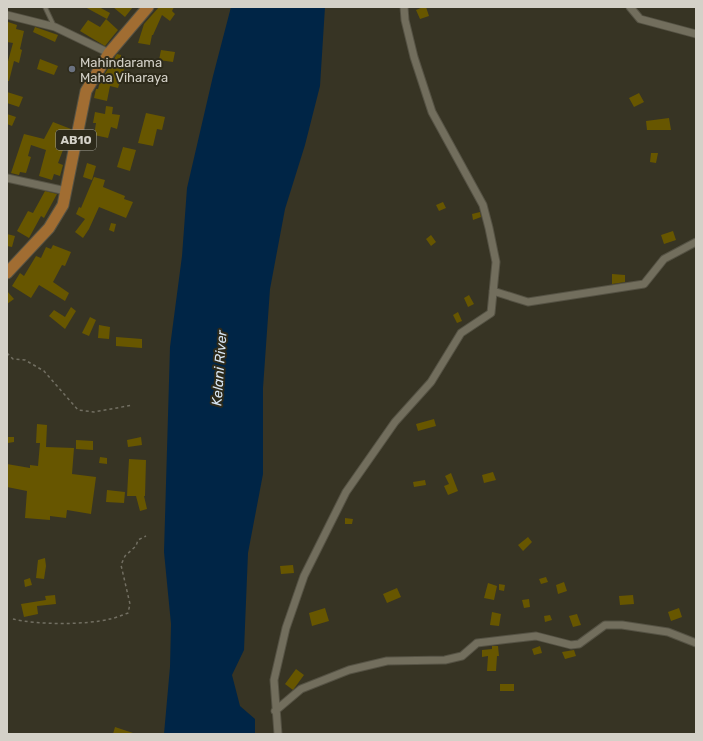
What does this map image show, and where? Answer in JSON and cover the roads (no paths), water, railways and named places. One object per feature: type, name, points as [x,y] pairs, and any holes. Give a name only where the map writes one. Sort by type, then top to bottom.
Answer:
[{"type":"main road","name":"AB10","points":[[7,273],[50,228],[63,205],[86,91],[108,53],[148,7]]},
{"type":"street","points":[[278,734],[275,711],[274,680],[286,628],[304,576],[346,492],[395,422],[431,382],[461,333],[491,313],[496,262],[483,205],[432,112],[414,57],[405,20],[404,7]]},
{"type":"street","points":[[630,7],[640,19],[696,34]]},
{"type":"street","points":[[7,15],[55,27],[108,53]]},
{"type":"street","points":[[7,178],[66,191]]},
{"type":"street","points":[[493,291],[528,302],[644,284],[664,259],[696,242]]},
{"type":"street","points":[[275,711],[301,689],[349,670],[388,661],[445,660],[462,656],[477,643],[483,642],[536,636],[571,645],[579,644],[605,625],[610,625],[668,632],[696,643]]},
{"type":"lane","points":[[45,7],[55,27]]},
{"type":"water","name":"Kelani River","points":[[231,7],[325,7],[320,86],[305,145],[285,209],[270,289],[263,388],[263,474],[248,553],[244,650],[232,675],[240,706],[255,719],[255,734],[164,734],[170,667],[171,624],[164,552],[170,347],[182,256],[187,188]]},
{"type":"place","name":"Mahindarama Maha Viharaya","points":[[72,69]]}]
